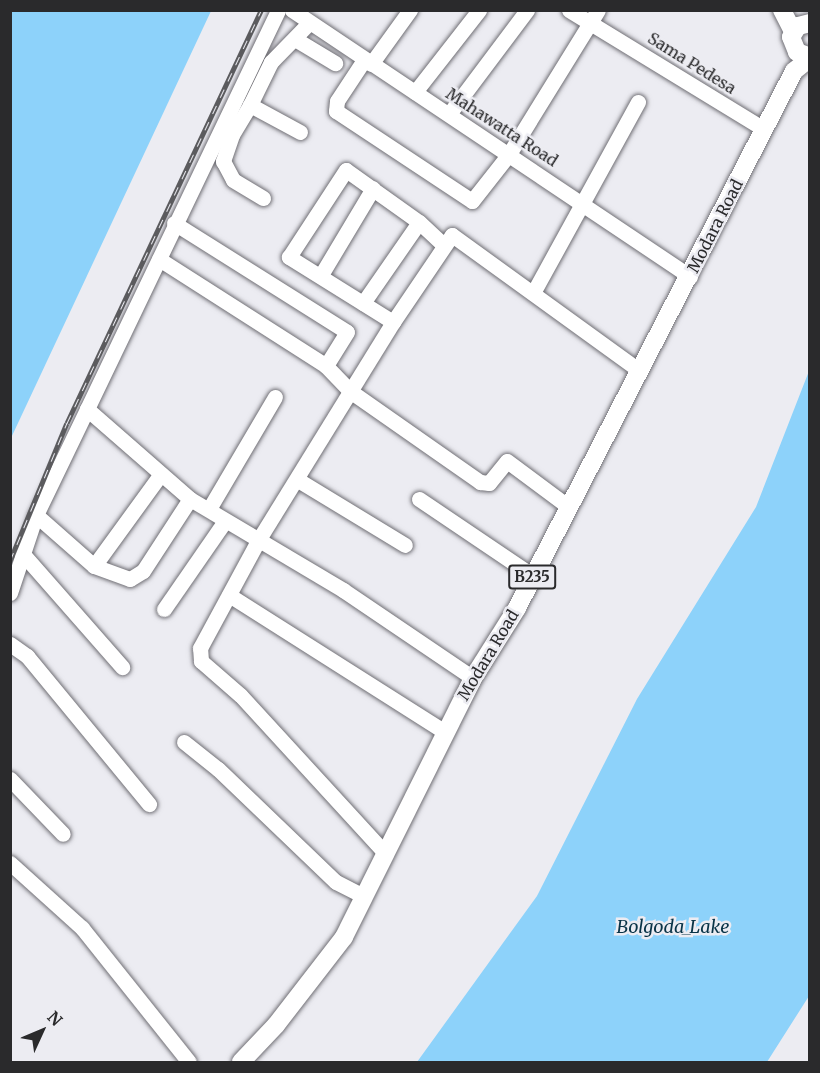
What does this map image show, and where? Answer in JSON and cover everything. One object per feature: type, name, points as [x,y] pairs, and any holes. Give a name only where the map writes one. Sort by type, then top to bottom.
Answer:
[{"type":"main road","points":[[782,10],[801,25]]},
{"type":"main road","points":[[801,25],[796,52],[810,58]]},
{"type":"main road","points":[[794,71],[801,25]]},
{"type":"main road","name":"Modara Road","points":[[241,1062],[344,937],[473,678],[533,576],[794,71],[810,58]]},
{"type":"street","points":[[10,593],[36,515],[278,10]]},
{"type":"street","name":"Mahawatta Road","points":[[292,10],[367,62],[582,201],[690,276]]},
{"type":"street","points":[[410,10],[337,101],[336,111],[472,201],[509,154],[595,16]]},
{"type":"street","points":[[415,92],[479,10]]},
{"type":"street","points":[[449,114],[527,10]]},
{"type":"street","name":"Sama Pedesa","points":[[569,10],[595,16],[764,129]]},
{"type":"street","points":[[263,198],[233,180],[223,161],[232,135],[271,62],[309,23]]},
{"type":"street","points":[[295,39],[334,63]]},
{"type":"street","points":[[533,293],[638,102]]},
{"type":"street","points":[[250,105],[300,132]]},
{"type":"street","points":[[393,322],[290,256],[346,170],[419,222],[444,246]]},
{"type":"street","points":[[321,275],[373,188]]},
{"type":"street","points":[[363,303],[419,222]]},
{"type":"street","points":[[174,223],[347,332],[326,366]]},
{"type":"street","points":[[385,853],[240,695],[201,661],[200,648],[259,539],[298,480],[350,391],[444,246],[456,234],[640,371]]},
{"type":"street","points":[[159,259],[326,366],[350,391],[484,484],[489,483],[507,461],[569,507]]},
{"type":"street","points":[[209,509],[275,397]]},
{"type":"street","points":[[87,409],[190,499],[259,539],[473,678]]},
{"type":"street","points":[[94,566],[160,475]]},
{"type":"street","points":[[298,480],[405,545]]},
{"type":"street","points":[[36,515],[94,566],[130,579],[143,571],[190,499]]},
{"type":"street","points":[[419,500],[533,576]]},
{"type":"street","points":[[164,609],[225,520]]},
{"type":"street","points":[[22,553],[122,667]]},
{"type":"street","points":[[229,595],[445,732]]},
{"type":"street","points":[[10,644],[27,656],[149,804]]},
{"type":"street","points":[[184,742],[218,769],[336,882],[363,896]]},
{"type":"street","points":[[10,779],[63,834]]},
{"type":"street","points":[[10,862],[82,928],[189,1062]]},
{"type":"water","points":[[10,11],[211,11],[11,438]]},
{"type":"water","name":"Bolgoda_Lake","points":[[809,371],[809,996],[767,1062],[417,1062],[537,896],[637,699],[756,507]]},
{"type":"railway","points":[[10,561],[67,423],[261,10]]}]
